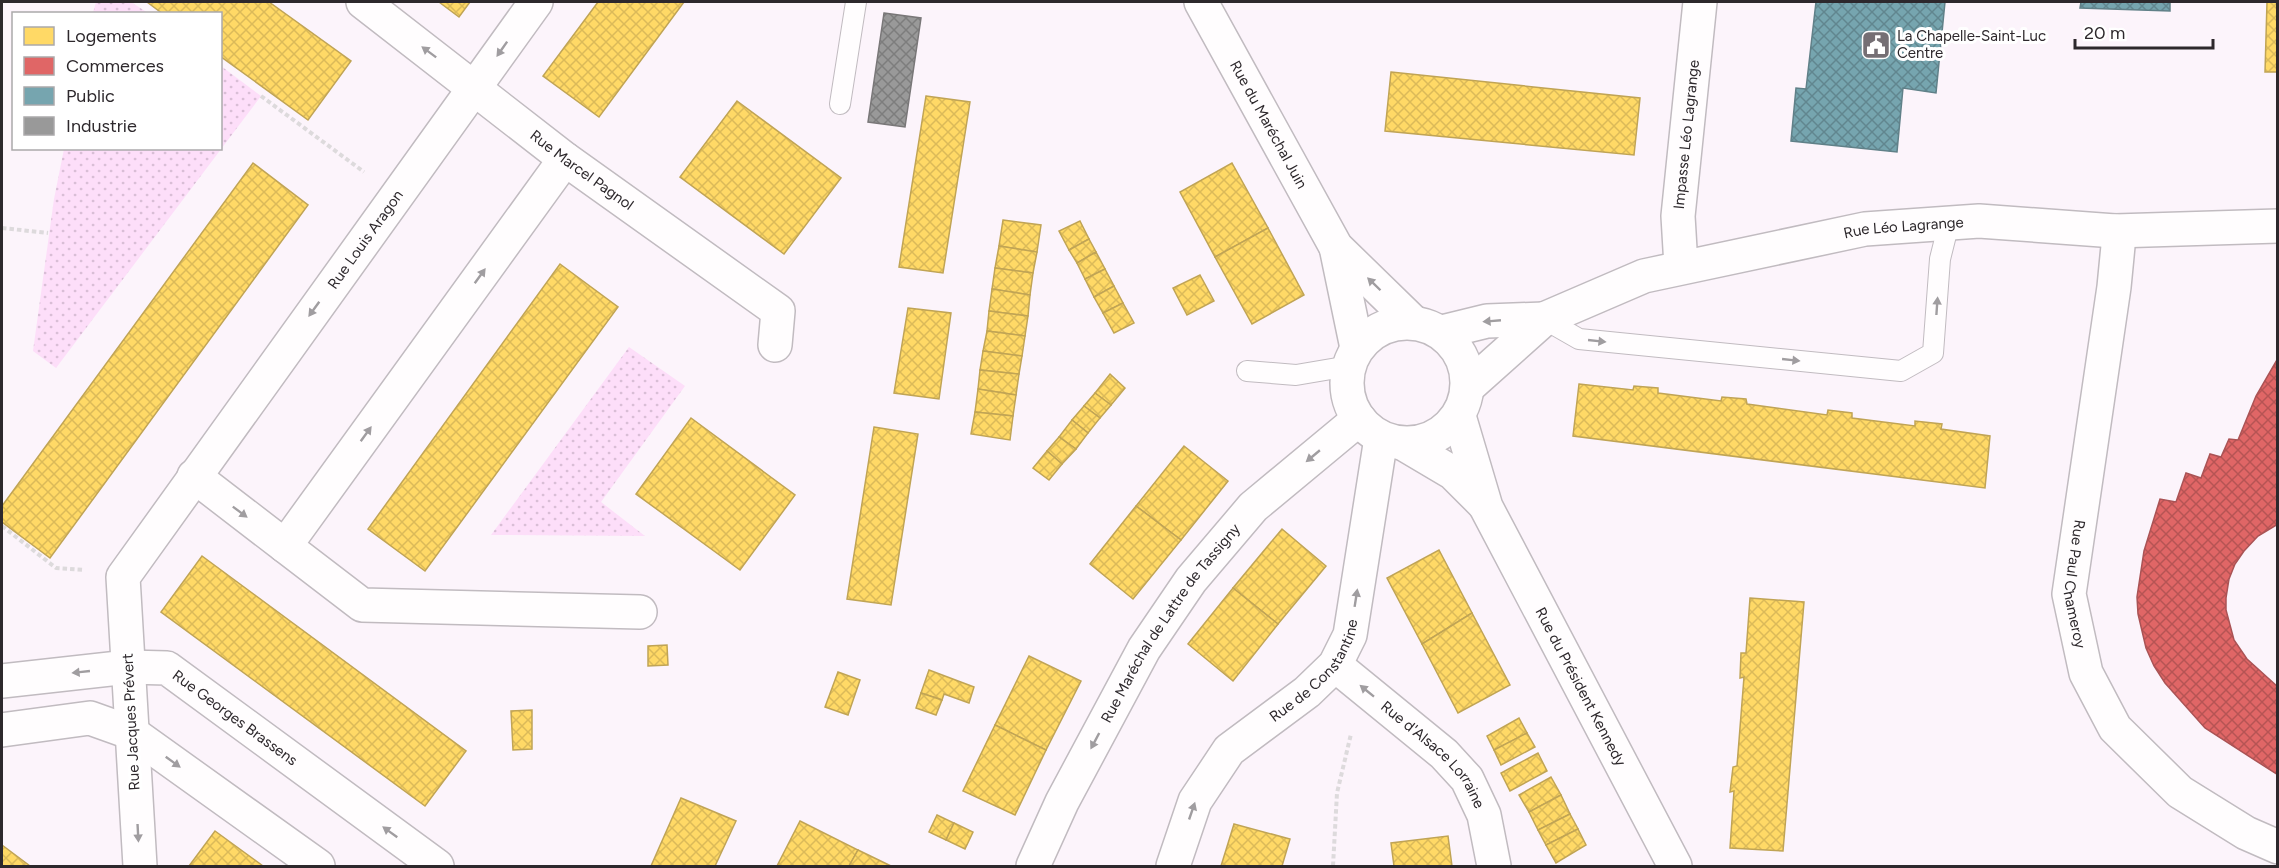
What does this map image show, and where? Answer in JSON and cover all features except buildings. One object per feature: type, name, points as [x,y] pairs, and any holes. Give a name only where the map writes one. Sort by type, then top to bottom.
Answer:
[{"type":"street","name":"Rue Marcel Pagnol","points":[[363,2],[565,159],[778,311],[775,345]]},
{"type":"street","name":"Rue Louis Aragon","points":[[123,577],[536,2]]},
{"type":"street","name":"Rue du Maréchal Juin","points":[[1201,2],[1336,247],[1353,357]]},
{"type":"street","name":"Impasse Léo Lagrange","points":[[1681,266],[1678,216],[1700,2]]},
{"type":"street","points":[[285,546],[565,159]]},
{"type":"street","name":"Rue Léo Lagrange","points":[[1427,326],[1544,319],[1644,276],[1681,266],[1865,229],[1979,221],[2115,231],[2277,226]]},
{"type":"street","name":"Rue Paul Chameroy","points":[[2115,231],[2118,246],[2114,287],[2069,594],[2086,673],[2115,728],[2180,792],[2246,833],[2277,847]]},
{"type":"street","name":"Rue du Maréchal Juin","points":[[1336,247],[1427,326]]},
{"type":"street","name":"Rue Léo Lagrange","points":[[1464,401],[1544,319]]},
{"type":"street","points":[[1427,326],[1463,356],[1464,401],[1435,438],[1382,434],[1350,403],[1347,384],[1353,357],[1381,328],[1427,326]]},
{"type":"street","name":"Rue du Président Kennedy","points":[[1464,401],[1486,507]]},
{"type":"street","name":"Rue du Président Kennedy","points":[[1382,434],[1454,473],[1486,507],[1675,867]]},
{"type":"street","name":"Rue de Constantine","points":[[1173,867],[1196,801],[1229,750],[1308,692],[1335,665],[1350,635],[1382,434]]},
{"type":"street","name":"Rue Maréchal de Lattre de Tassigny","points":[[1033,867],[1062,802],[1144,649],[1191,580],[1253,507],[1382,434]]},
{"type":"street","points":[[194,476],[362,605],[640,612]]},
{"type":"street","name":"Rue Jacques Prévert","points":[[123,577],[140,867]]},
{"type":"street","name":"Rue d'Alsace Lorraine","points":[[1335,665],[1444,754],[1467,779],[1484,815],[1494,867]]},
{"type":"street","name":"Rue Georges Brassens","points":[[2,681],[128,667],[167,668],[437,867]]},
{"type":"street","points":[[2,730],[90,718],[132,733],[318,867]]},
{"type":"lane","points":[[840,104],[856,2]]},
{"type":"lane","points":[[1544,319],[1579,339],[1901,371],[1933,353],[1940,259],[1949,223]]},
{"type":"lane","points":[[1247,371],[1296,375],[1353,357]]},
{"type":"path","points":[[261,96],[364,172]]},
{"type":"path","points":[[2,228],[48,232]]},
{"type":"path","points":[[2,526],[56,568],[86,570]]},
{"type":"path","points":[[1333,867],[1337,793],[1351,734]]},
{"type":"shaded area","points":[[96,2],[131,2],[146,12],[93,12]]},
{"type":"shaded area","points":[[222,67],[261,96],[222,148]]},
{"type":"shaded area","points":[[64,150],[220,150],[56,368],[33,351],[54,199]]},
{"type":"shaded area","points":[[629,347],[685,386],[601,502],[645,536],[491,535]]},
{"type":"place","name":"La Chapelle-Saint-Luc Centre","points":[[1876,45]]}]
